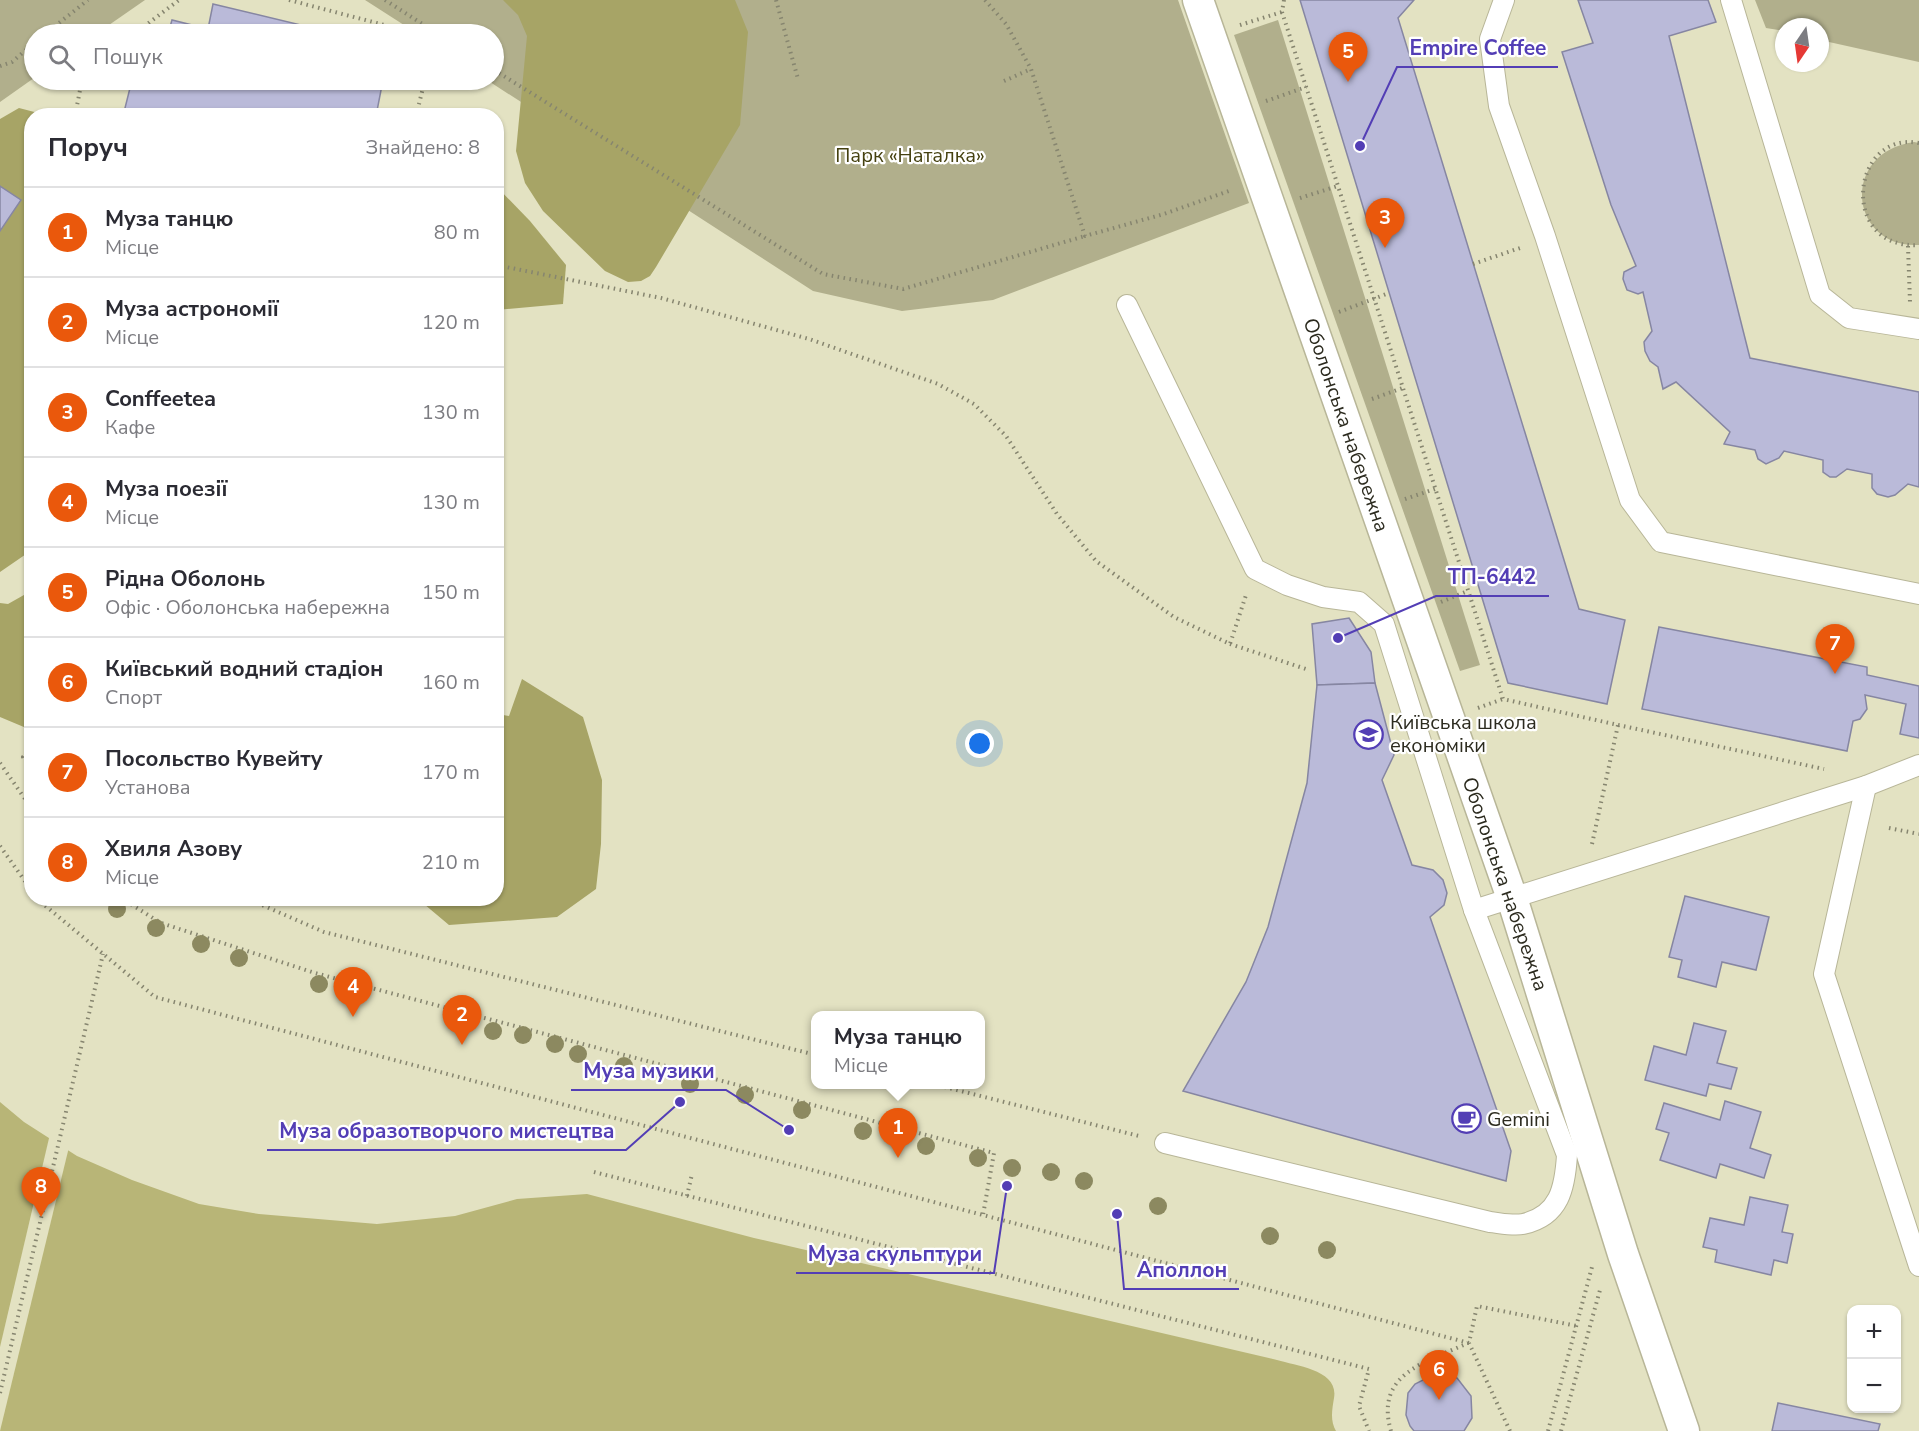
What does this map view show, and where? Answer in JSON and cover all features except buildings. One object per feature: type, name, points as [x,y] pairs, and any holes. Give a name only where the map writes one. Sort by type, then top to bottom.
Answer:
[{"type":"street","name":"Оболонська набережна","points":[[1198,0],[1512,898],[1623,1254],[1684,1431]]},
{"type":"lane","points":[[1504,0],[1490,39],[1499,106],[1545,236],[1630,500],[1661,542],[1919,594]]},
{"type":"lane","points":[[1731,0],[1820,295],[1849,318],[1915,328]]},
{"type":"lane","points":[[1127,305],[1255,569],[1305,591],[1359,602],[1384,624],[1474,910],[1567,1155],[1566,1184],[1551,1212],[1522,1224],[1490,1222],[1165,1143]]},
{"type":"lane","points":[[1474,910],[1866,786],[1919,765]]},
{"type":"lane","points":[[1866,786],[1824,974],[1919,1266]]},
{"type":"path","points":[[58,24],[88,0]]},
{"type":"path","points":[[147,24],[179,0]]},
{"type":"path","points":[[290,0],[381,24]]},
{"type":"path","points":[[385,0],[422,24]]},
{"type":"path","points":[[776,0],[798,79]]},
{"type":"path","points":[[985,0],[1006,24],[1031,69],[1085,236]]},
{"type":"path","points":[[1284,0],[1282,12],[1503,699],[1828,770]]},
{"type":"path","points":[[1211,35],[1282,12]]},
{"type":"path","points":[[0,66],[12,62],[24,52]]},
{"type":"path","points":[[1004,81],[1031,69]]},
{"type":"path","points":[[504,76],[823,274],[903,289],[1164,214],[1239,188]]},
{"type":"path","points":[[1237,111],[1306,87]]},
{"type":"path","points":[[77,108],[80,90]]},
{"type":"path","points":[[418,108],[422,90]]},
{"type":"path","points":[[1919,143],[1897,145],[1881,153],[1869,166],[1863,183],[1862,200],[1867,218],[1878,232],[1893,241],[1908,246],[1919,245]]},
{"type":"path","points":[[1271,208],[1338,186]]},
{"type":"path","points":[[1473,264],[1545,236]]},
{"type":"path","points":[[1908,246],[1915,328]]},
{"type":"path","points":[[504,267],[661,298],[809,339],[938,384],[974,404],[1006,436],[1058,514],[1096,561],[1174,617],[1230,644],[1309,670]]},
{"type":"path","points":[[1311,322],[1389,293]]},
{"type":"path","points":[[1230,644],[1255,569]]},
{"type":"path","points":[[1586,874],[1618,725]]},
{"type":"path","points":[[0,763],[24,798]]},
{"type":"path","points":[[1889,828],[1919,834]]},
{"type":"path","points":[[0,846],[24,880]]},
{"type":"path","points":[[46,906],[155,997],[1469,1343]]},
{"type":"path","points":[[134,906],[161,922],[315,973],[994,1153],[982,1215]]},
{"type":"path","points":[[264,906],[324,932],[811,1054]]},
{"type":"path","points":[[0,1393],[103,954]]},
{"type":"path","points":[[953,1089],[1165,1143]]},
{"type":"path","points":[[594,1173],[1369,1369],[1359,1406],[1369,1431]]},
{"type":"path","points":[[687,1196],[692,1174]]},
{"type":"path","points":[[1548,1431],[1594,1260]]},
{"type":"path","points":[[1564,1431],[1563,1424],[1601,1287]]},
{"type":"path","points":[[1510,1431],[1469,1343],[1477,1306],[1576,1326]]},
{"type":"path","points":[[1391,1431],[1387,1419],[1388,1402],[1394,1386],[1404,1372],[1469,1343]]},
{"type":"green space","points":[[0,0],[145,0],[110,24],[24,24],[24,85],[0,102]]},
{"type":"green space","name":"Парк «Наталка»","points":[[365,0],[1178,0],[1249,203],[993,300],[902,311],[813,291],[502,90],[504,24],[402,24]]},
{"type":"green space","points":[[1755,0],[1919,0],[1919,62],[1829,42],[1829,18],[1775,18],[1775,30],[1766,28]]},
{"type":"green space","points":[[1278,20],[1480,665],[1460,671],[1234,35]]},
{"type":"green space","points":[[1914,142],[1919,143],[1919,245],[1896,242],[1878,232],[1867,217],[1862,199],[1864,180],[1873,163],[1890,150]]},
{"type":"shaded area","points":[[503,0],[735,0],[748,32],[740,125],[656,267],[650,276],[641,281],[628,282],[605,271],[543,211],[525,183],[516,151],[527,36],[518,15]]},
{"type":"shaded area","points":[[19,108],[24,109],[24,556],[0,572],[0,119]]},
{"type":"shaded area","points":[[504,194],[530,221],[566,265],[563,304],[504,309]]},
{"type":"shaded area","points":[[24,595],[24,727],[0,717],[0,603],[8,604]]},
{"type":"shaded area","points":[[522,679],[583,717],[602,780],[601,844],[596,889],[557,917],[449,925],[426,906],[504,906],[504,715],[509,716]]},
{"type":"shaded area","points":[[0,1102],[24,1122],[77,1156],[132,1180],[199,1204],[259,1214],[377,1224],[455,1216],[517,1199],[587,1194],[754,1238],[1277,1360],[1305,1367],[1323,1375],[1330,1381],[1334,1389],[1332,1419],[1336,1431],[0,1431]]},
{"type":"pier","points":[[50,1134],[69,1147],[0,1431],[0,1347]]},
{"type":"place","name":"Рідна Оболонь","points":[[1348,82]]},
{"type":"place","name":"Empire Coffee","points":[[1360,146]]},
{"type":"place","name":"Conffeetea","points":[[1385,248]]},
{"type":"place","name":"ТП-6442","points":[[1338,638]]},
{"type":"place","name":"Посольство Кувейту","points":[[1835,674]]},
{"type":"place","name":"Київська школа економіки","points":[[1369,734]]},
{"type":"place","name":"Муза поезії","points":[[353,1017]]},
{"type":"place","name":"Муза астрономії","points":[[462,1045]]},
{"type":"place","name":"Муза образотворчого мистецтва","points":[[680,1102]]},
{"type":"place","name":"Gemini","points":[[1466,1119]]},
{"type":"place","name":"Муза музики","points":[[789,1130]]},
{"type":"place","name":"Муза танцю","points":[[898,1158]]},
{"type":"place","name":"Муза скульптури","points":[[1007,1186]]},
{"type":"place","name":"Аполлон","points":[[1117,1214]]},
{"type":"place","name":"Хвиля Азову","points":[[41,1217]]},
{"type":"place","name":"Київський водний стадіон","points":[[1439,1400]]}]
